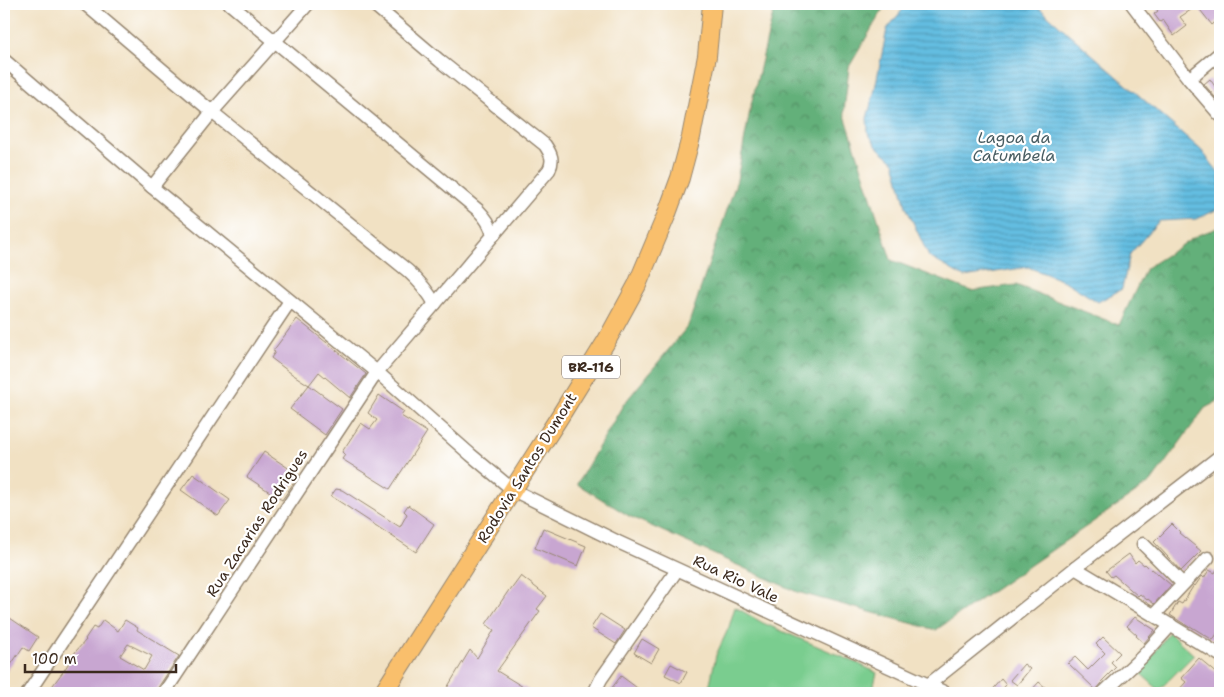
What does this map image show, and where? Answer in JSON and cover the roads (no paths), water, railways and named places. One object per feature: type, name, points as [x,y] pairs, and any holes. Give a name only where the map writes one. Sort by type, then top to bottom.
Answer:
[{"type":"highway","name":"Rodovia Santos Dumont","points":[[383,693],[607,340],[637,285],[680,178],[692,137],[706,56],[712,4]]},
{"type":"street","points":[[85,4],[212,112],[408,271],[429,292],[435,304]]},
{"type":"street","points":[[230,4],[478,210],[486,218],[493,235]]},
{"type":"street","points":[[152,187],[212,112],[308,4]]},
{"type":"street","name":"Rua Zacarias Rodrigues","points":[[164,693],[377,372],[549,170],[552,164],[550,152],[545,146],[373,4]]},
{"type":"street","points":[[1132,4],[1189,79],[1220,116]]},
{"type":"street","points":[[1189,79],[1220,54]]},
{"type":"street","name":"Rua Rio Vale","points":[[4,60],[152,187],[377,372],[513,490],[677,570],[946,693]]},
{"type":"street","points":[[28,693],[290,301]]},
{"type":"street","points":[[928,685],[1220,456]]},
{"type":"street","points":[[1143,544],[1183,584]]},
{"type":"street","points":[[1154,615],[1208,558]]},
{"type":"street","points":[[1075,568],[1171,625],[1217,649]]},
{"type":"street","points":[[594,693],[677,570]]},
{"type":"street","points":[[1103,693],[1142,657],[1171,625]]},
{"type":"water","name":"Lagoa da Catumbela","points":[[907,4],[1035,4],[1201,150],[1220,174],[1220,208],[1197,219],[1159,221],[1130,254],[1122,289],[1098,302],[1066,282],[1028,267],[964,277],[929,257],[906,207],[894,162],[877,147],[868,133],[867,118],[887,29]]}]
